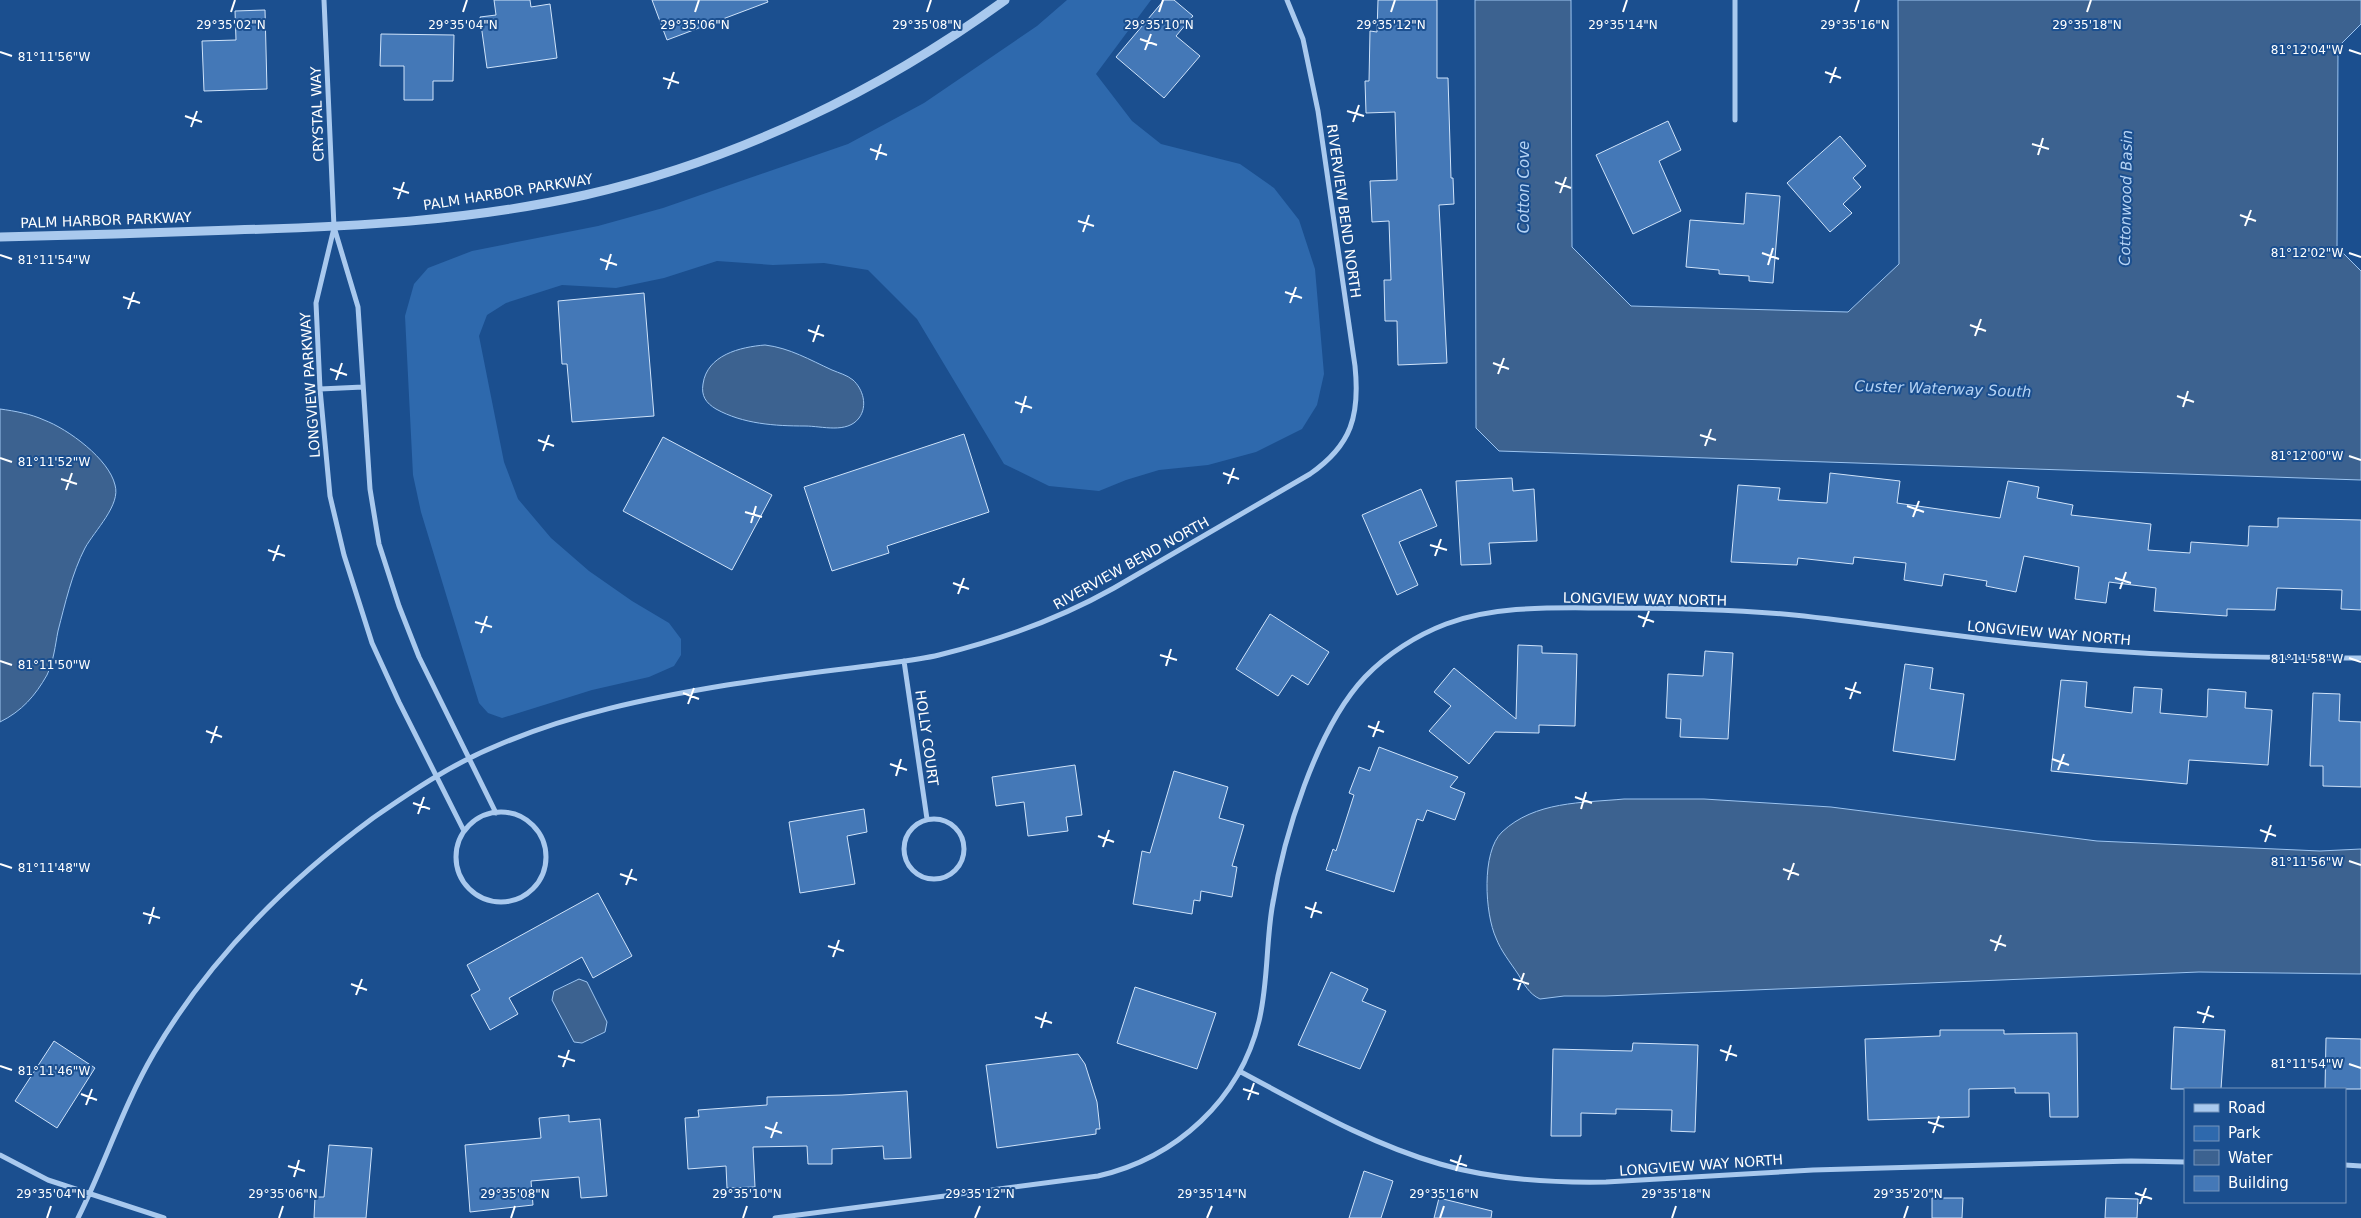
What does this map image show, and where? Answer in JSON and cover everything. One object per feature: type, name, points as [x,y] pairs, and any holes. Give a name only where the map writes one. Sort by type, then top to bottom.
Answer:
[{"type":"street","name":"CRYSTAL WAY","points":[[324,0],[334,227]]},
{"type":"street","name":"PALM HARBOR PARKWAY","points":[[0,238],[334,227],[427,220],[539,204],[627,184],[717,156],[797,123],[871,86],[946,42],[1005,0]]},
{"type":"street","name":"RIVERVIEW BEND NORTH","points":[[78,1218],[90,1194],[112,1139],[153,1055],[197,987],[220,958],[250,925],[304,872],[399,800],[436,777],[469,758],[557,723],[617,706],[728,685],[937,656],[1008,635],[1084,605],[1310,474],[1331,458],[1345,441],[1355,415],[1357,384],[1318,111],[1303,39],[1287,0]]},
{"type":"street","points":[[1735,0],[1735,120]]},
{"type":"street","points":[[334,227],[358,307],[370,489],[380,544],[399,606],[419,657],[496,812]]},
{"type":"street","name":"LONGVIEW PARKWAY","points":[[334,227],[316,302],[320,389],[330,496],[357,601],[385,673],[464,831]]},
{"type":"street","points":[[320,389],[363,387]]},
{"type":"street","name":"LONGVIEW WAY NORTH","points":[[775,1218],[1077,1179],[1120,1171],[1155,1156],[1185,1135],[1212,1110],[1241,1072],[1260,1019],[1272,910],[1285,848],[1311,770],[1330,729],[1341,708],[1368,673],[1404,646],[1446,624],[1481,614],[1522,610],[1664,608],[1791,615],[2062,647],[2266,658],[2361,658]]},
{"type":"street","name":"HOLLY COURT","points":[[904,661],[927,819]]},
{"type":"street","points":[[496,812],[517,815],[527,820],[541,836],[545,850],[545,865],[540,879],[531,891],[519,899],[505,902],[490,902],[477,896],[466,886],[458,873],[456,859],[458,844],[464,831],[473,822],[496,812]]},
{"type":"street","points":[[937,818],[955,827],[962,836],[965,846],[964,856],[958,869],[949,876],[940,879],[929,879],[919,876],[909,867],[905,857],[906,836],[917,824],[927,819],[937,818]]},
{"type":"street","name":"LONGVIEW WAY NORTH","points":[[1241,1072],[1388,1146],[1442,1165],[1509,1178],[1573,1183],[1813,1170],[2131,1161],[2184,1162]]},
{"type":"street","points":[[0,1155],[35,1175],[164,1218]]},
{"type":"street","points":[[2346,1165],[2361,1166]]},
{"type":"green space","points":[[1067,0],[1151,0],[1096,74],[1132,121],[1161,144],[1240,164],[1274,188],[1299,220],[1315,269],[1324,374],[1317,405],[1302,429],[1256,452],[1208,465],[1159,470],[1099,491],[1049,486],[1004,464],[917,319],[868,270],[824,263],[773,265],[717,261],[664,278],[616,288],[562,285],[506,303],[487,315],[479,336],[504,462],[518,499],[551,538],[589,571],[632,601],[669,623],[681,639],[681,655],[674,666],[649,677],[592,690],[502,718],[488,713],[479,703],[421,512],[413,475],[405,316],[414,284],[428,268],[472,251],[598,226],[663,208],[848,144],[924,103],[1037,26]]},
{"type":"water","points":[[1475,0],[1571,0],[1572,247],[1631,306],[1848,312],[1899,264],[1898,0],[2361,0],[2361,24],[2338,47],[2337,247],[2361,271],[2361,480],[1499,451],[1476,428]]},
{"type":"water","points":[[765,345],[808,358],[853,380],[862,393],[864,403],[859,418],[854,423],[841,428],[771,425],[737,418],[709,404],[704,396],[703,384],[711,366],[726,354],[745,348]]},
{"type":"water","points":[[0,409],[39,418],[64,430],[86,446],[105,465],[115,485],[116,493],[111,509],[85,548],[76,568],[66,599],[53,658],[47,675],[38,690],[27,702],[15,713],[0,722]]},
{"type":"water","points":[[1624,799],[1704,799],[1831,807],[2097,841],[2320,851],[2361,849],[2361,974],[2199,972],[1605,996],[1564,996],[1540,999],[1530,992],[1525,985],[1500,947],[1492,927],[1487,884],[1488,868],[1495,841],[1502,832],[1515,822],[1529,814],[1544,809],[1576,803]]},
{"type":"water","points":[[579,979],[587,982],[607,1022],[605,1032],[582,1043],[574,1042],[552,1000],[554,991]]},
{"type":"building","points":[[494,0],[530,0],[531,7],[550,4],[557,58],[487,68],[480,17],[496,15]]},
{"type":"building","points":[[652,0],[767,0],[768,2],[667,40]]},
{"type":"building","points":[[1164,0],[1174,0],[1193,16],[1176,36],[1200,56],[1164,98],[1116,57]]},
{"type":"building","points":[[1378,0],[1437,0],[1437,78],[1448,78],[1451,178],[1453,178],[1454,204],[1439,205],[1447,363],[1398,365],[1397,321],[1385,321],[1384,280],[1391,280],[1389,221],[1372,222],[1370,181],[1397,180],[1395,112],[1366,113],[1365,81],[1369,81],[1370,31],[1377,32]]},
{"type":"building","points":[[265,10],[267,89],[204,91],[202,41],[236,40],[235,11]]},
{"type":"building","points":[[381,34],[454,35],[453,81],[433,81],[433,100],[404,100],[404,66],[380,66]]},
{"type":"building","points":[[1668,121],[1681,150],[1659,161],[1681,211],[1633,234],[1596,155]]},
{"type":"building","points":[[1840,136],[1866,166],[1853,178],[1861,187],[1843,204],[1852,213],[1830,232],[1787,183]]},
{"type":"building","points":[[1746,193],[1780,196],[1773,283],[1749,281],[1749,276],[1719,274],[1719,270],[1686,267],[1690,220],[1744,224]]},
{"type":"building","points":[[644,293],[654,416],[572,422],[567,364],[562,364],[558,301]]},
{"type":"building","points":[[964,434],[989,512],[887,546],[889,553],[832,571],[804,487]]},
{"type":"building","points":[[663,437],[772,495],[732,570],[623,511]]},
{"type":"building","points":[[1830,473],[1900,481],[1897,503],[2000,518],[2008,481],[2039,487],[2037,498],[2073,505],[2071,515],[2151,524],[2148,550],[2190,553],[2191,542],[2248,546],[2249,526],[2278,527],[2278,518],[2361,520],[2361,610],[2341,609],[2342,590],[2277,588],[2275,610],[2227,609],[2227,616],[2154,611],[2156,588],[2109,582],[2106,603],[2075,599],[2079,567],[2024,556],[2016,592],[1986,586],[1987,581],[1944,574],[1942,586],[1904,580],[1906,563],[1854,557],[1853,564],[1798,558],[1797,565],[1731,562],[1738,485],[1780,488],[1778,500],[1827,503]]},
{"type":"building","points":[[1512,478],[1513,491],[1534,489],[1537,541],[1489,543],[1491,564],[1461,565],[1456,481]]},
{"type":"building","points":[[1421,489],[1437,526],[1399,542],[1418,585],[1397,595],[1362,515]]},
{"type":"building","points":[[1270,614],[1329,652],[1308,685],[1292,675],[1278,696],[1236,669]]},
{"type":"building","points":[[1518,645],[1542,646],[1542,653],[1577,654],[1575,726],[1539,725],[1539,733],[1495,732],[1469,764],[1429,731],[1451,706],[1434,692],[1454,668],[1516,719]]},
{"type":"building","points":[[1705,651],[1733,653],[1728,739],[1680,737],[1681,719],[1666,718],[1668,674],[1703,676]]},
{"type":"building","points":[[1905,664],[1933,668],[1930,689],[1964,694],[1955,760],[1893,751]]},
{"type":"building","points":[[2061,680],[2087,682],[2085,707],[2132,713],[2134,687],[2162,689],[2160,713],[2207,717],[2208,689],[2246,692],[2245,708],[2272,710],[2268,765],[2189,760],[2187,784],[2051,771]]},
{"type":"building","points":[[2313,693],[2340,694],[2339,721],[2361,722],[2361,787],[2323,786],[2323,766],[2310,766]]},
{"type":"building","points":[[1379,747],[1458,777],[1450,787],[1465,793],[1455,820],[1427,810],[1423,821],[1417,819],[1394,892],[1326,870],[1333,849],[1336,851],[1354,795],[1349,793],[1359,767],[1370,771]]},
{"type":"building","points":[[1075,765],[1082,815],[1066,817],[1068,831],[1028,836],[1024,802],[996,806],[992,777]]},
{"type":"building","points":[[1174,771],[1228,787],[1219,818],[1244,825],[1232,866],[1237,867],[1232,897],[1201,891],[1200,901],[1194,900],[1192,914],[1133,904],[1142,851],[1150,853]]},
{"type":"building","points":[[864,809],[867,832],[847,836],[855,884],[800,893],[789,822]]},
{"type":"building","points":[[598,893],[632,956],[593,978],[582,957],[509,998],[518,1014],[490,1030],[471,995],[480,990],[467,965]]},
{"type":"building","points":[[1331,972],[1368,989],[1362,1001],[1386,1011],[1360,1069],[1298,1045]]},
{"type":"building","points":[[1135,987],[1216,1013],[1197,1069],[1117,1043]]},
{"type":"building","points":[[2174,1027],[2225,1030],[2221,1088],[2171,1089]]},
{"type":"building","points":[[1940,1030],[2004,1030],[2004,1034],[2077,1033],[2078,1117],[2050,1117],[2049,1093],[2015,1093],[2015,1088],[1969,1089],[1969,1117],[1868,1120],[1865,1039],[1940,1036]]},
{"type":"building","points":[[2326,1038],[2361,1039],[2361,1089],[2325,1088]]},
{"type":"building","points":[[54,1041],[95,1068],[57,1128],[15,1101]]},
{"type":"building","points":[[1633,1043],[1698,1045],[1695,1132],[1671,1131],[1672,1110],[1616,1109],[1616,1114],[1581,1113],[1581,1136],[1551,1136],[1553,1049],[1632,1051]]},
{"type":"building","points":[[1078,1054],[1085,1064],[1097,1102],[1100,1129],[1096,1129],[1096,1134],[997,1148],[986,1065]]},
{"type":"building","points":[[907,1091],[911,1158],[884,1159],[883,1146],[832,1149],[832,1164],[808,1164],[807,1146],[753,1147],[755,1187],[727,1188],[726,1166],[688,1169],[685,1118],[699,1117],[698,1110],[767,1105],[767,1097]]},
{"type":"building","points":[[569,1115],[569,1122],[600,1119],[607,1196],[581,1198],[579,1177],[531,1181],[533,1205],[470,1212],[465,1145],[541,1138],[539,1118]]},
{"type":"building","points":[[329,1145],[372,1148],[366,1218],[314,1218],[315,1197],[324,1197]]},
{"type":"building","points":[[1364,1171],[1393,1181],[1381,1218],[1349,1218]]},
{"type":"building","points":[[1439,1198],[1492,1211],[1491,1218],[1434,1218]]},
{"type":"building","points":[[1932,1198],[1963,1198],[1962,1218],[1932,1218]]},
{"type":"building","points":[[2106,1198],[2138,1199],[2137,1218],[2105,1218]]},
{"type":"water label","name":"Cotton Cove","points":[[1524,187]]},
{"type":"water label","name":"Cottonwood Basin","points":[[2126,198]]},
{"type":"water label","name":"Custer Waterway South","points":[[1943,389]]}]
